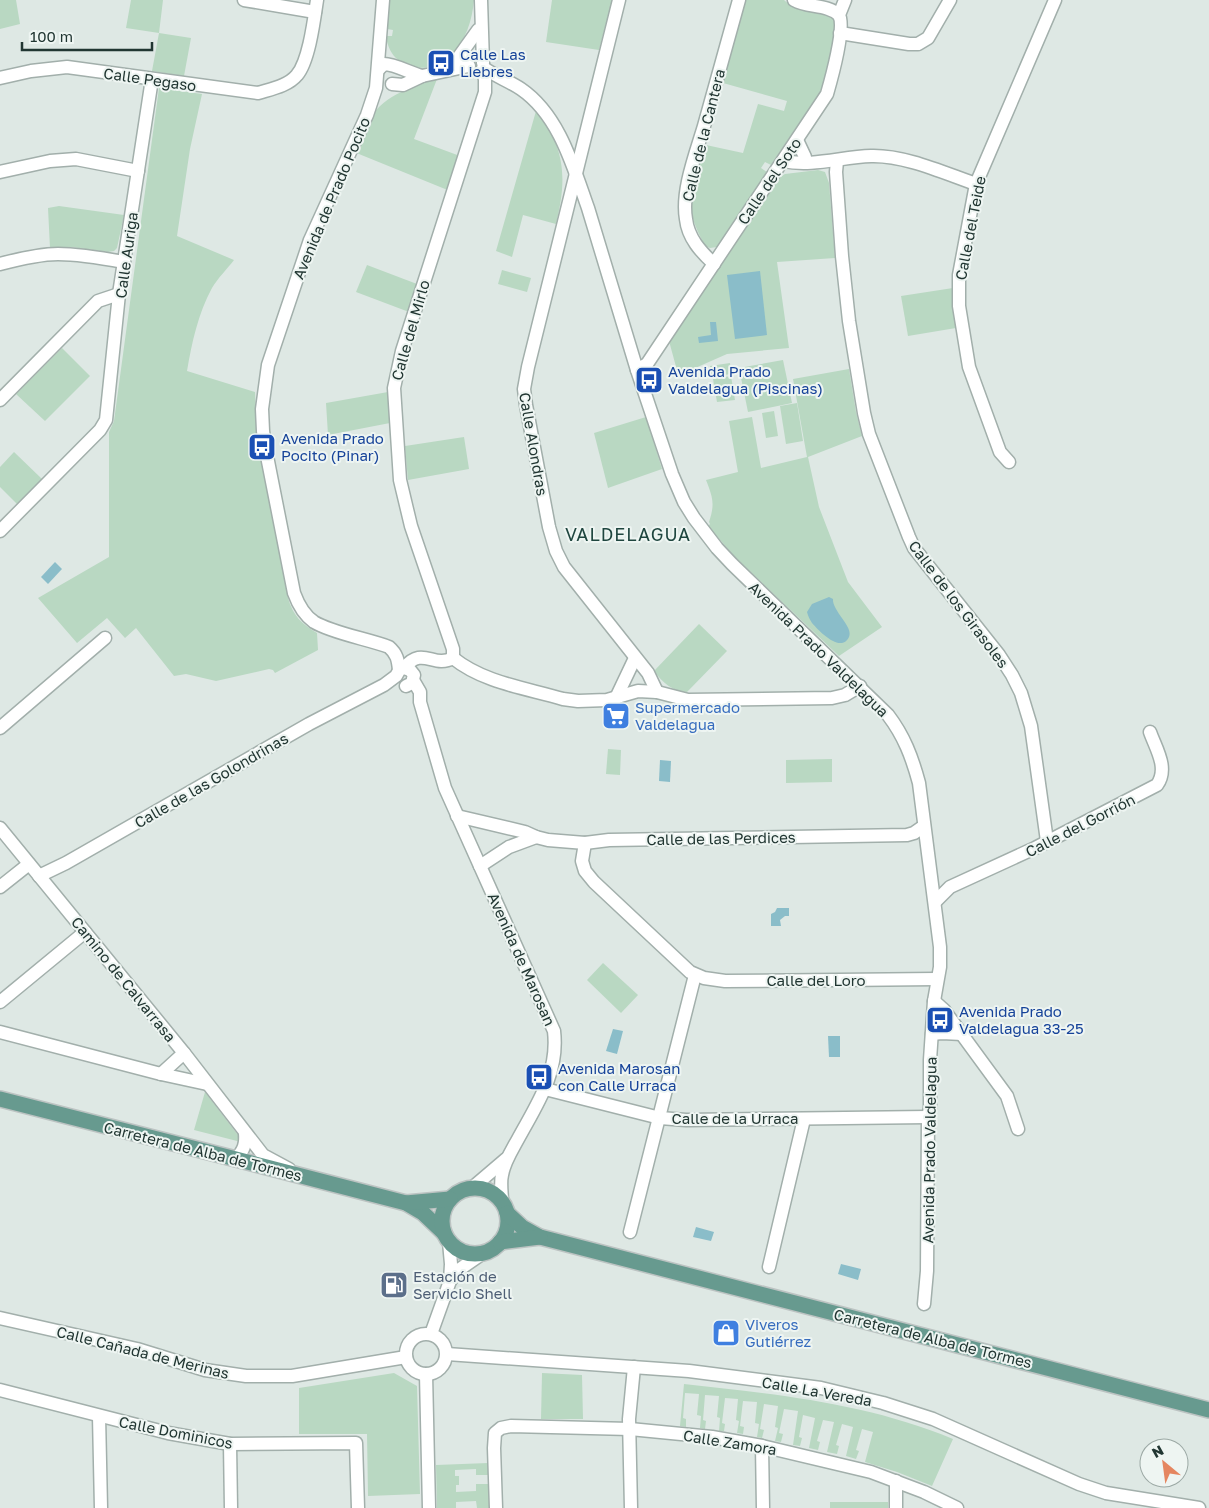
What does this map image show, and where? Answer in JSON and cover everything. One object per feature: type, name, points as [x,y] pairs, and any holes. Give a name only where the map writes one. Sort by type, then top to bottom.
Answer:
[{"type":"main road","name":"Carretera de Alba de Tormes","points":[[0,1099],[406,1204],[423,1214],[446,1238]]},
{"type":"main road","points":[[472,1188],[485,1189],[495,1194],[505,1207],[508,1223],[506,1234],[493,1249],[483,1253],[469,1254],[458,1250],[446,1238],[442,1221],[444,1209],[450,1199],[461,1190],[472,1188]]},
{"type":"main road","name":"Carretera de Alba de Tormes","points":[[406,1204],[450,1199]]},
{"type":"main road","name":"Carretera de Alba de Tormes","points":[[505,1207],[522,1227],[540,1237],[1209,1410]]},
{"type":"main road","name":"Carretera de Alba de Tormes","points":[[500,1242],[540,1237]]},
{"type":"street","points":[[244,0],[316,6]]},
{"type":"street","name":"Avenida de Prado Pocito","points":[[383,0],[376,88],[367,115],[310,240],[271,356],[264,391],[263,431],[294,594],[298,604],[313,621],[389,647],[395,652],[404,677],[420,692],[420,702],[445,788],[458,816]]},
{"type":"street","name":"Calle del Mirlo","points":[[454,658],[453,649],[411,526],[403,496],[397,448],[394,388],[402,351],[486,92],[485,79],[478,66],[481,0]]},
{"type":"street","name":"Calle Alondras","points":[[619,0],[528,367],[524,394],[549,527],[556,551],[564,567],[648,673],[657,692]]},
{"type":"street","name":"Calle de la Cantera","points":[[714,264],[701,251],[692,237],[686,220],[685,202],[691,172],[739,0]]},
{"type":"street","points":[[794,0],[801,4],[833,10],[839,15]]},
{"type":"street","name":"Calle del Soto","points":[[637,370],[647,364],[826,94],[832,76],[840,33],[841,19],[839,15],[845,0]]},
{"type":"street","points":[[840,33],[918,44],[928,38],[950,0]]},
{"type":"street","name":"Calle del Teide","points":[[1009,462],[1000,452],[969,368],[960,315],[958,275],[976,184],[1055,0]]},
{"type":"street","name":"Calle Pegaso","points":[[0,78],[31,71],[67,67],[258,93],[284,84],[296,76],[304,63],[316,6]]},
{"type":"street","points":[[450,69],[480,25]]},
{"type":"street","points":[[379,40],[398,73],[397,79],[392,84]]},
{"type":"street","points":[[422,76],[393,65],[384,64],[378,72],[379,80],[382,84],[403,85],[422,76],[450,69],[478,66]]},
{"type":"street","name":"Avenida Prado Valdelagua","points":[[478,66],[521,89],[544,109],[553,123],[588,208],[637,370],[672,474],[684,502],[694,518],[732,564],[888,714],[906,743],[919,783],[940,947],[934,1001],[930,1108],[928,1117],[927,1271],[924,1304]]},
{"type":"street","name":"Calle Auriga","points":[[0,530],[100,430],[106,420],[119,294],[152,79]]},
{"type":"street","points":[[486,92],[505,80]]},
{"type":"street","points":[[562,142],[574,143],[584,139]]},
{"type":"street","points":[[797,140],[811,160]]},
{"type":"street","points":[[785,158],[799,164],[811,160],[837,161],[873,156],[918,164],[976,184]]},
{"type":"street","points":[[0,172],[50,161],[76,159],[138,171]]},
{"type":"street","name":"Calle de los Girasoles","points":[[837,161],[836,172],[842,256],[849,321],[864,414],[870,434],[914,548],[999,655],[1021,693],[1031,726],[1047,841]]},
{"type":"street","points":[[568,207],[580,205],[588,208]]},
{"type":"street","points":[[0,264],[22,258],[56,254],[87,255],[124,262]]},
{"type":"street","points":[[0,400],[98,301],[119,294]]},
{"type":"street","points":[[634,356],[656,349]]},
{"type":"street","points":[[0,728],[105,638]]},
{"type":"street","name":"Calle de las Golondrinas","points":[[39,876],[66,863],[309,724],[384,685],[404,677],[410,660],[417,657],[444,662],[454,658]]},
{"type":"street","points":[[454,658],[464,667],[480,675],[563,699],[586,701],[616,698],[638,691],[657,692],[688,700],[817,698],[845,695],[860,686]]},
{"type":"street","points":[[616,698],[635,658]]},
{"type":"street","name":"Calle del Gorrión","points":[[935,902],[950,887],[1036,848],[1157,785],[1162,778],[1163,767],[1150,732]]},
{"type":"street","name":"Calle de las Perdices","points":[[458,816],[525,832],[548,840],[585,843],[609,840],[906,835],[914,833],[924,826]]},
{"type":"street","name":"Avenida de Marosan","points":[[458,816],[554,1031],[555,1055],[551,1074],[508,1158],[502,1174],[505,1207]]},
{"type":"street","name":"Camino de Calvarrasa","points":[[0,828],[184,1053],[263,1155],[305,1177]]},
{"type":"street","points":[[512,830],[514,839],[512,846]]},
{"type":"street","points":[[906,835],[918,842],[928,852]]},
{"type":"street","name":"Calle de las Perdices","points":[[480,866],[512,846],[536,837]]},
{"type":"street","points":[[585,843],[582,861],[585,871],[674,958],[696,975],[630,1232]]},
{"type":"street","points":[[0,888],[29,864]]},
{"type":"street","points":[[932,876],[950,887]]},
{"type":"street","points":[[0,1002],[85,932]]},
{"type":"street","name":"Calle del Loro","points":[[696,975],[725,981],[937,979]]},
{"type":"street","points":[[934,1001],[944,1010],[1007,1096],[1018,1129]]},
{"type":"street","points":[[0,1032],[161,1074],[208,1084]]},
{"type":"street","points":[[932,1034],[962,1034]]},
{"type":"street","points":[[161,1074],[184,1053]]},
{"type":"street","name":"Calle de la Urraca","points":[[545,1089],[660,1118],[686,1120],[928,1117]]},
{"type":"street","points":[[769,1266],[804,1119]]},
{"type":"street","points":[[236,1159],[243,1151],[246,1143],[245,1133]]},
{"type":"street","name":"Avenida de Marosan","points":[[472,1188],[508,1158]]},
{"type":"street","points":[[431,1334],[450,1281],[451,1264],[446,1238]]},
{"type":"street","points":[[450,1281],[460,1269],[483,1253]]},
{"type":"street","name":"Calle Cañada de Merinas","points":[[0,1318],[137,1349],[205,1370],[246,1376],[292,1376],[406,1357]]},
{"type":"street","points":[[422,1334],[431,1334],[442,1341],[447,1354],[445,1362],[440,1369],[434,1373],[426,1374],[416,1372],[409,1365],[406,1357],[407,1348],[415,1337],[422,1334]]},
{"type":"street","name":"Calle La Vereda","points":[[447,1354],[634,1366],[821,1388],[883,1403],[933,1418],[1079,1484],[1106,1493],[1198,1508]]},
{"type":"street","points":[[631,1508],[630,1429],[634,1366]]},
{"type":"street","points":[[426,1374],[429,1508]]},
{"type":"street","name":"Calle Dominicos","points":[[0,1390],[168,1433],[230,1444],[356,1443],[358,1508]]},
{"type":"street","points":[[99,1416],[101,1508]]},
{"type":"street","name":"Calle Zamora","points":[[496,1508],[495,1433],[501,1428],[511,1426],[630,1429],[712,1437],[762,1446],[871,1472],[896,1480],[957,1508]]},
{"type":"street","points":[[230,1444],[231,1508]]},
{"type":"street","points":[[762,1446],[764,1508]]},
{"type":"street","points":[[896,1480],[896,1508]]},
{"type":"green space","points":[[0,0],[16,0],[20,24],[0,29]]},
{"type":"green space","points":[[131,0],[163,0],[159,33],[126,28]]},
{"type":"green space","points":[[389,0],[474,0],[467,30],[456,50],[441,63],[421,68],[411,67],[402,63],[394,56],[389,47],[386,36],[392,36],[393,30],[387,29]]},
{"type":"green space","points":[[552,0],[612,0],[599,50],[546,42]]},
{"type":"green space","points":[[746,0],[784,0],[801,10],[832,16],[835,29],[826,78],[820,92],[771,165],[765,162],[761,168],[767,172],[717,247],[710,248],[705,246],[697,230],[691,206],[693,188],[706,145],[743,153],[758,104],[784,111],[787,101],[723,83]]},
{"type":"green space","points":[[159,33],[191,38],[184,76],[152,71]]},
{"type":"green space","points":[[437,79],[414,139],[460,156],[450,191],[354,152],[371,117],[384,103],[400,92]]},
{"type":"green space","points":[[159,88],[202,94],[190,149],[177,236],[234,260],[214,284],[207,298],[196,328],[187,371],[255,392],[257,438],[288,598],[299,619],[317,633],[318,650],[275,673],[269,669],[216,681],[186,674],[174,676],[136,628],[125,638],[107,618],[77,643],[38,598],[109,557],[109,432],[114,421]]},
{"type":"green space","points":[[536,111],[546,125],[558,151],[562,178],[560,208],[556,224],[523,215],[512,257],[496,251]]},
{"type":"green space","points":[[818,170],[825,172],[829,183],[835,258],[777,262],[789,348],[727,354],[678,374],[669,341],[780,177],[785,174]]},
{"type":"green space","points":[[59,206],[124,215],[117,248],[114,251],[108,252],[71,247],[50,248],[48,208]]},
{"type":"green space","points":[[367,265],[417,284],[409,312],[356,292]]},
{"type":"green space","points":[[502,270],[531,278],[527,292],[498,284]]},
{"type":"green space","points":[[953,288],[956,328],[908,336],[901,296]]},
{"type":"green space","points":[[62,348],[90,376],[45,421],[16,394]]},
{"type":"green space","points":[[783,360],[792,403],[748,412],[739,368]]},
{"type":"green space","points":[[730,363],[731,374],[711,377],[710,366]]},
{"type":"green space","points":[[849,369],[862,436],[808,457],[819,507],[848,582],[882,627],[839,656],[735,557],[708,526],[710,524],[712,501],[706,480],[738,472],[729,421],[752,417],[761,468],[807,457],[793,379]]},
{"type":"green space","points":[[731,376],[735,400],[717,402],[713,379]]},
{"type":"green space","points":[[388,392],[390,423],[328,435],[326,403]]},
{"type":"green space","points":[[797,403],[803,441],[786,444],[780,406]]},
{"type":"green space","points":[[774,411],[778,436],[766,438],[762,413]]},
{"type":"green space","points":[[646,417],[662,469],[608,488],[594,433]]},
{"type":"green space","points":[[464,437],[469,469],[408,480],[405,446]]},
{"type":"green space","points":[[14,452],[42,479],[17,504],[0,487],[0,467]]},
{"type":"green space","points":[[699,624],[727,651],[687,692],[682,692],[664,682],[654,671]]},
{"type":"green space","points":[[608,749],[621,750],[620,775],[606,774]]},
{"type":"green space","points":[[832,759],[832,782],[786,783],[786,760]]},
{"type":"green space","points":[[603,963],[638,995],[621,1013],[587,980]]},
{"type":"green space","points":[[205,1092],[241,1139],[241,1142],[194,1130]]},
{"type":"green space","points":[[394,1373],[417,1386],[420,1494],[368,1496],[367,1434],[299,1434],[299,1388]]},
{"type":"green space","points":[[542,1373],[582,1375],[583,1419],[541,1419]]},
{"type":"green space","points":[[684,1384],[786,1396],[854,1408],[920,1427],[953,1439],[932,1486],[865,1462],[873,1432],[862,1429],[856,1450],[859,1451],[856,1459],[846,1456],[853,1427],[842,1424],[836,1445],[839,1446],[837,1454],[827,1452],[834,1422],[823,1420],[817,1441],[820,1442],[818,1450],[809,1448],[815,1418],[803,1415],[799,1437],[802,1438],[800,1446],[793,1445],[798,1411],[784,1409],[779,1433],[783,1434],[781,1442],[775,1441],[778,1428],[775,1427],[778,1406],[764,1404],[760,1429],[764,1430],[762,1438],[757,1437],[759,1424],[755,1423],[757,1402],[743,1401],[740,1426],[744,1427],[743,1434],[737,1433],[739,1421],[736,1420],[738,1399],[725,1398],[722,1423],[725,1424],[724,1431],[719,1431],[720,1418],[717,1417],[719,1396],[705,1395],[703,1420],[706,1421],[705,1429],[700,1428],[701,1416],[697,1415],[699,1394],[685,1393],[683,1418],[686,1419],[686,1427],[680,1426]]},
{"type":"green space","points":[[488,1463],[488,1475],[476,1475],[476,1469],[455,1470],[455,1476],[459,1476],[459,1485],[456,1485],[456,1492],[476,1491],[476,1484],[489,1484],[489,1508],[477,1508],[476,1501],[456,1502],[456,1508],[437,1508],[436,1465]]},
{"type":"green space","points":[[830,1502],[888,1502],[888,1508],[830,1508]]},
{"type":"water","points":[[760,271],[767,335],[735,339],[727,275]]},
{"type":"water","points":[[710,322],[716,322],[718,341],[699,343],[698,337],[711,335]]},
{"type":"water","points":[[55,562],[62,569],[48,584],[41,577]]},
{"type":"water","points":[[829,597],[833,599],[836,609],[850,633],[845,642],[836,642],[830,639],[809,618],[807,612],[812,604]]},
{"type":"water","points":[[660,760],[671,761],[670,782],[659,781]]},
{"type":"water","points":[[777,908],[789,908],[789,916],[785,916],[780,920],[781,926],[771,926],[771,914]]},
{"type":"water","points":[[613,1029],[623,1031],[617,1054],[606,1051]]},
{"type":"water","points":[[828,1036],[840,1036],[840,1057],[829,1057]]},
{"type":"water","points":[[696,1227],[714,1232],[711,1241],[693,1237]]},
{"type":"water","points":[[841,1264],[861,1269],[858,1280],[838,1274]]},
{"type":"place","name":"Calle Las Liebres","points":[[441,63]]},
{"type":"place","name":"Avenida Prado Valdelagua (Piscinas)","points":[[649,380]]},
{"type":"place","name":"Avenida Prado Pocito (Pinar)","points":[[262,447]]},
{"type":"place","name":"Supermercado Valdelagua","points":[[616,716]]},
{"type":"place","name":"Avenida Prado Valdelagua 33-25","points":[[940,1020]]},
{"type":"place","name":"Avenida Marosan con Calle Urraca","points":[[539,1077]]},
{"type":"place","name":"Estación de Servicio Shell","points":[[394,1285]]},
{"type":"place","name":"Viveros Gutiérrez","points":[[726,1333]]},
{"type":"district","name":"VALDELAGUA","points":[[628,534]]}]
